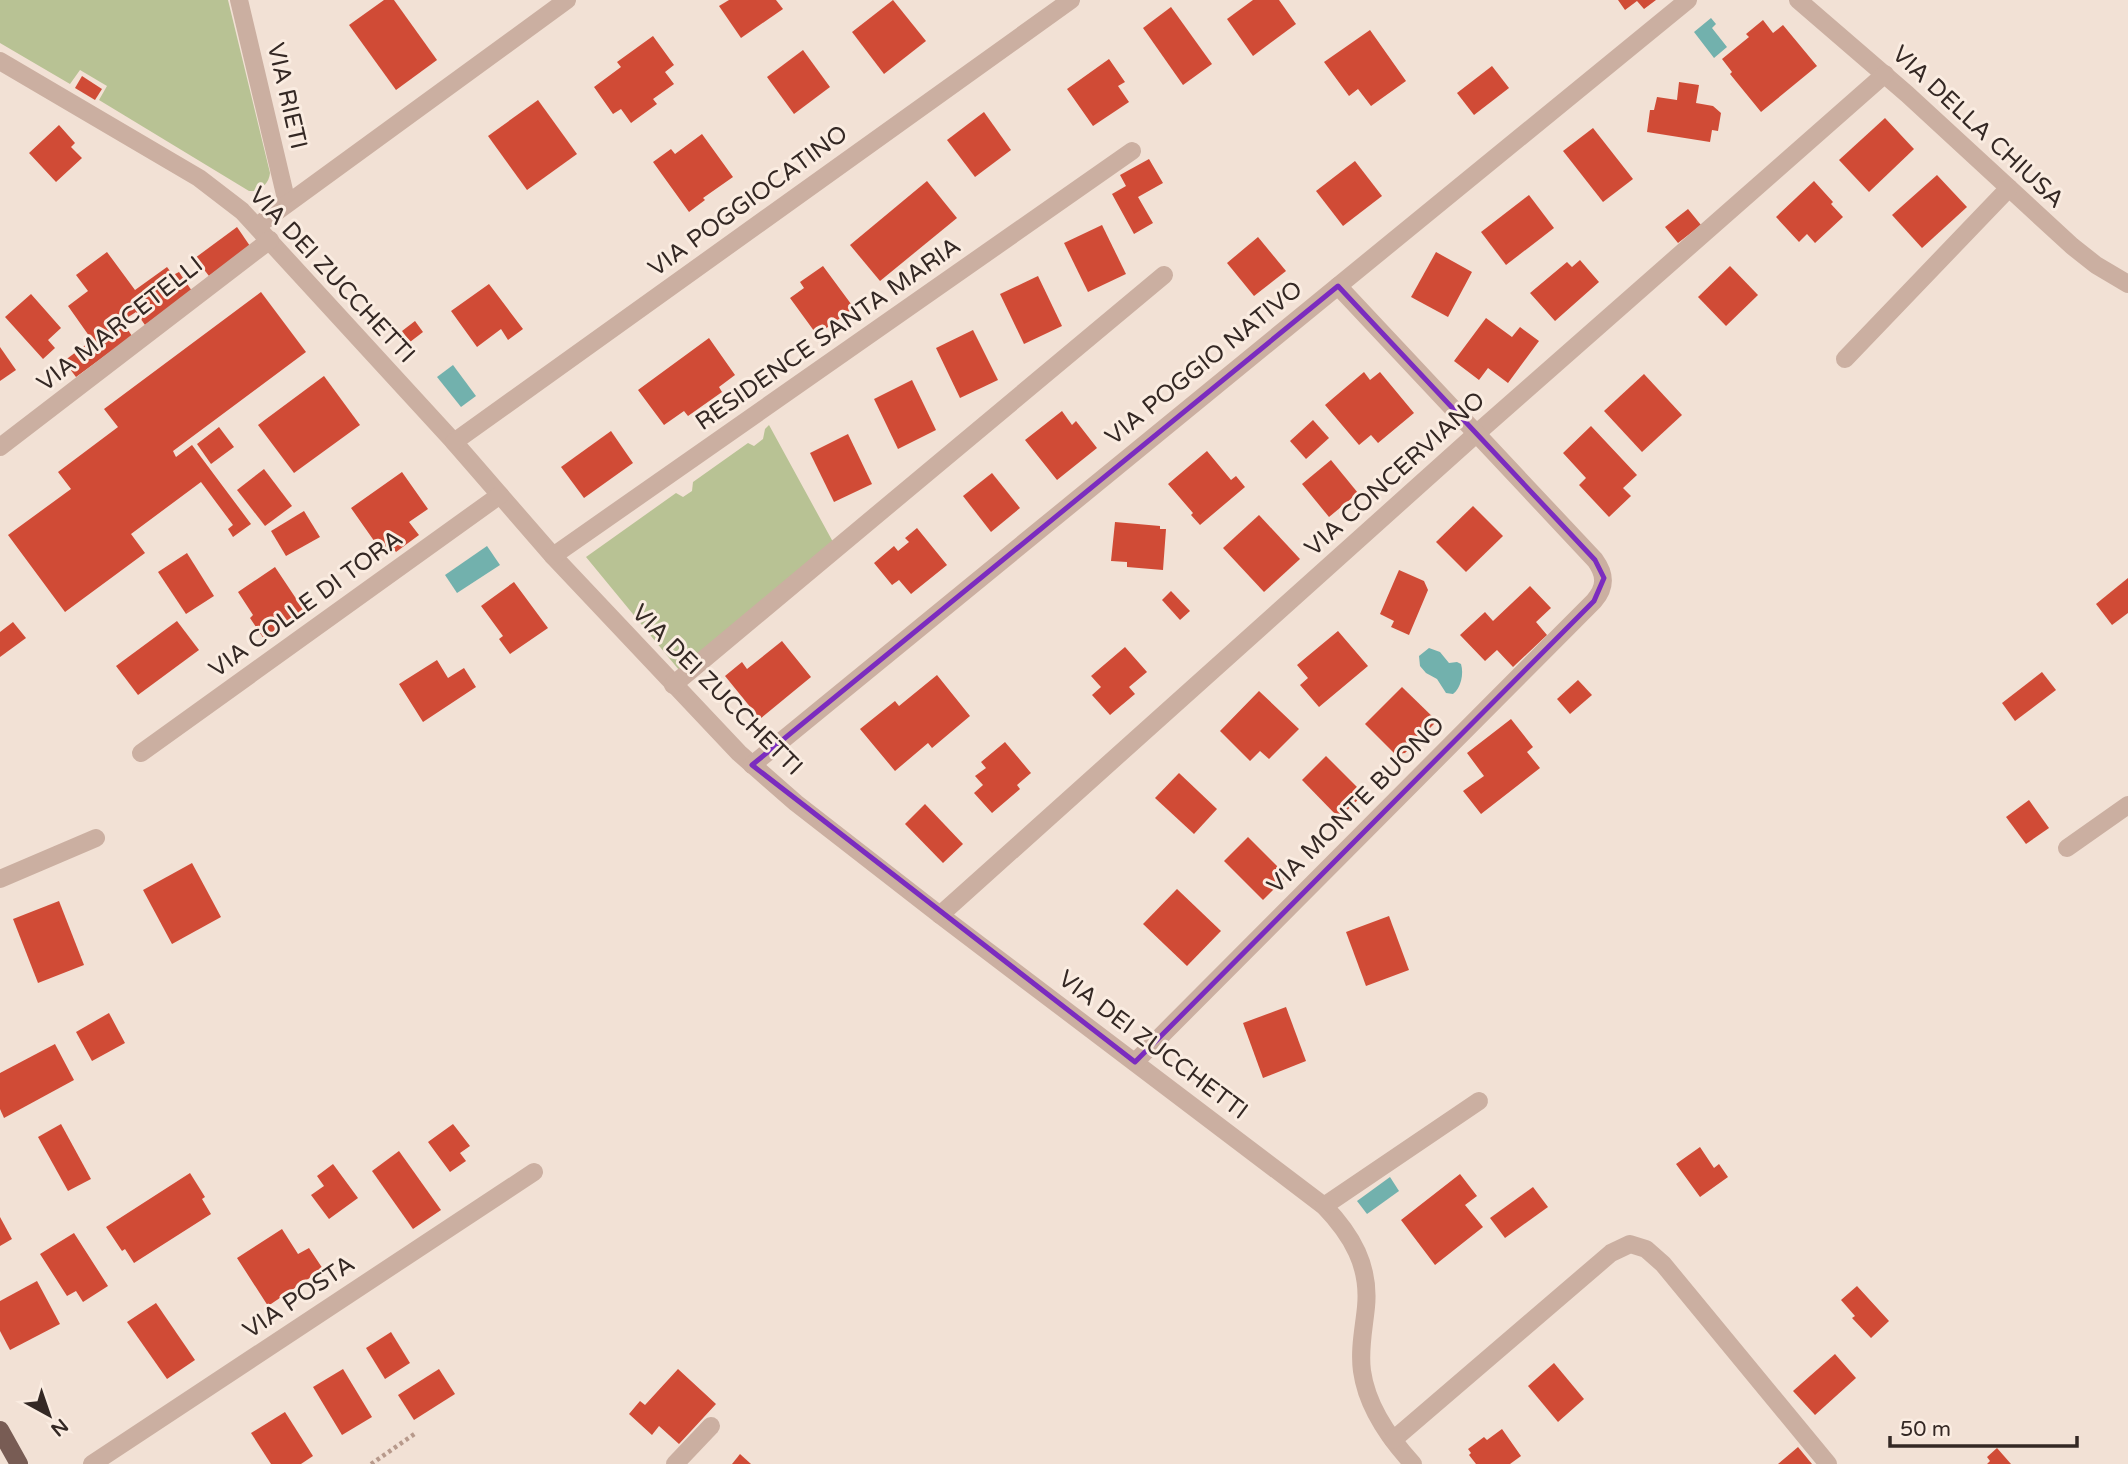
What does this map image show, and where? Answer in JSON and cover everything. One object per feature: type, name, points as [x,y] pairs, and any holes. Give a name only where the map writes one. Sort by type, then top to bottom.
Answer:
[{"type":"main road","points":[[0,1430],[19,1464]]},
{"type":"street","name":"VIA RIETI","points":[[239,0],[287,203]]},
{"type":"street","points":[[257,226],[567,0]]},
{"type":"street","name":"VIA POGGIOCATINO","points":[[454,442],[1071,0]]},
{"type":"street","name":"VIA POGGIO NATIVO","points":[[752,765],[1688,0]]},
{"type":"street","name":"VIA DELLA CHIUSA","points":[[1798,0],[1885,74],[2072,246],[2096,265],[2128,284]]},
{"type":"street","name":"VIA DEI ZUCCHETTI","points":[[0,61],[199,178],[221,194],[257,226],[454,442],[553,556],[752,765],[796,803],[940,915],[1325,1206],[1347,1234],[1362,1262],[1366,1290],[1361,1340],[1366,1390],[1393,1440],[1413,1464]]},
{"type":"street","name":"VIA CONCERVIANO","points":[[940,915],[1476,434],[1885,74]]},
{"type":"street","name":"RESIDENCE SANTA MARIA","points":[[553,556],[1132,151]]},
{"type":"street","points":[[1844,359],[2009,188]]},
{"type":"street","name":"VIA MARCETELLI","points":[[0,447],[270,240]]},
{"type":"street","points":[[673,685],[1164,275]]},
{"type":"street","points":[[1338,286],[1476,434]]},
{"type":"street","name":"VIA MONTE BUONO","points":[[1135,1062],[1601,591],[1604,579],[1595,560],[1476,434]]},
{"type":"street","name":"VIA COLLE DI TORA","points":[[141,752],[500,495]]},
{"type":"street","points":[[2067,848],[2128,805]]},
{"type":"street","points":[[0,878],[96,838]]},
{"type":"street","points":[[1325,1206],[1479,1101]]},
{"type":"street","name":"VIA POSTA","points":[[92,1464],[534,1171]]},
{"type":"street","points":[[1393,1440],[1611,1254],[1630,1244],[1646,1248],[1663,1264],[1828,1464]]},
{"type":"street","points":[[675,1464],[711,1426]]},
{"type":"path","points":[[371,1464],[416,1433]]},
{"type":"highlighted area","points":[[1338,286],[1595,560],[1604,578],[1594,601],[1135,1062],[752,765]]},
{"type":"green space","points":[[0,0],[228,0],[270,173],[266,184],[260,189],[249,191],[99,100],[107,86],[80,70],[70,84],[0,43]]},
{"type":"green space","points":[[769,425],[833,542],[679,670],[586,557],[676,493],[683,497],[692,491],[693,482],[748,443],[754,446],[763,439],[765,429]]},
{"type":"water","points":[[1711,18],[1716,24],[1712,28],[1727,47],[1714,58],[1694,32]]},
{"type":"water","points":[[453,365],[476,396],[461,407],[437,377]]},
{"type":"water","points":[[487,546],[500,565],[457,593],[445,575]]},
{"type":"water","points":[[1429,648],[1440,652],[1449,663],[1461,664],[1461,680],[1453,694],[1446,693],[1437,679],[1420,666],[1419,656]]},
{"type":"water","points":[[1390,1177],[1399,1191],[1367,1214],[1357,1201]]},
{"type":"building","points":[[384,0],[394,0],[437,60],[396,90],[349,25]]},
{"type":"building","points":[[729,0],[776,0],[783,9],[741,38],[719,6]]},
{"type":"building","points":[[893,0],[926,41],[884,74],[852,32]]},
{"type":"building","points":[[1253,0],[1279,0],[1296,24],[1253,56],[1227,19]]},
{"type":"building","points":[[1618,0],[1656,0],[1644,9],[1637,1],[1625,10]]},
{"type":"building","points":[[1171,7],[1212,64],[1183,85],[1143,28]]},
{"type":"building","points":[[1763,20],[1773,33],[1783,25],[1817,66],[1761,112],[1730,74],[1732,72],[1722,59],[1749,37],[1746,34]]},
{"type":"building","points":[[1370,30],[1406,81],[1371,106],[1358,89],[1349,96],[1324,62]]},
{"type":"building","points":[[653,36],[674,65],[665,72],[674,84],[653,99],[657,104],[631,123],[621,109],[613,114],[594,87],[621,67],[617,62]]},
{"type":"building","points":[[803,50],[830,87],[794,114],[767,77]]},
{"type":"building","points":[[1109,59],[1125,82],[1118,86],[1129,102],[1093,126],[1067,89]]},
{"type":"building","points":[[1492,66],[1509,88],[1474,115],[1457,93]]},
{"type":"building","points":[[82,76],[102,89],[95,100],[75,88]]},
{"type":"building","points":[[1679,82],[1699,85],[1696,103],[1713,106],[1721,113],[1718,131],[1712,130],[1710,142],[1647,132],[1650,110],[1654,110],[1657,97],[1677,100]]},
{"type":"building","points":[[538,100],[577,154],[527,190],[488,136]]},
{"type":"building","points":[[984,112],[1011,150],[975,177],[947,140]]},
{"type":"building","points":[[1885,118],[1914,149],[1869,192],[1839,160]]},
{"type":"building","points":[[59,125],[75,143],[71,147],[82,158],[56,182],[29,153]]},
{"type":"building","points":[[1593,128],[1633,179],[1603,202],[1563,151]]},
{"type":"building","points":[[702,134],[733,177],[703,198],[705,200],[689,212],[653,162],[671,149],[675,154]]},
{"type":"building","points":[[1149,159],[1163,183],[1138,197],[1153,223],[1134,234],[1112,194],[1126,186],[1120,175]]},
{"type":"building","points":[[1355,161],[1382,196],[1343,226],[1316,191]]},
{"type":"building","points":[[1937,175],[1967,207],[1922,248],[1892,215]]},
{"type":"building","points":[[927,181],[957,218],[880,281],[850,245]]},
{"type":"building","points":[[1814,181],[1843,217],[1815,243],[1807,234],[1799,242],[1776,217]]},
{"type":"building","points":[[1529,195],[1554,228],[1506,265],[1481,232]]},
{"type":"building","points":[[1688,209],[1701,225],[1678,243],[1665,227]]},
{"type":"building","points":[[1102,225],[1126,274],[1088,292],[1064,243]]},
{"type":"building","points":[[237,227],[250,246],[209,276],[195,258]]},
{"type":"building","points":[[1258,237],[1286,271],[1254,296],[1227,263]]},
{"type":"building","points":[[107,252],[135,290],[167,267],[173,275],[179,272],[192,291],[145,325],[136,312],[122,321],[132,336],[76,377],[64,361],[92,340],[68,306],[88,291],[76,275]]},
{"type":"building","points":[[1436,252],[1472,272],[1448,317],[1411,297]]},
{"type":"building","points":[[1580,260],[1599,282],[1555,321],[1530,293],[1567,262],[1572,267]]},
{"type":"building","points":[[823,266],[854,308],[817,335],[790,298],[804,288],[800,282]]},
{"type":"building","points":[[1730,266],[1758,295],[1726,326],[1698,297]]},
{"type":"building","points":[[1038,276],[1062,326],[1024,344],[1000,294]]},
{"type":"building","points":[[489,284],[523,329],[508,340],[501,329],[477,347],[451,311]]},
{"type":"building","points":[[261,292],[306,352],[173,451],[176,457],[192,445],[251,524],[233,537],[228,529],[233,525],[201,482],[131,534],[145,553],[65,612],[8,535],[71,489],[58,472],[118,427],[104,409]]},
{"type":"building","points":[[31,294],[61,328],[48,340],[55,348],[43,359],[5,317]]},
{"type":"building","points":[[1486,318],[1512,337],[1520,327],[1539,341],[1508,383],[1488,368],[1479,380],[1454,361]]},
{"type":"building","points":[[415,321],[423,332],[410,342],[402,331]]},
{"type":"building","points":[[973,330],[998,380],[960,398],[936,348]]},
{"type":"building","points":[[709,338],[735,375],[719,387],[722,392],[688,416],[684,411],[664,425],[638,390]]},
{"type":"building","points":[[0,347],[16,370],[0,381]]},
{"type":"building","points":[[1364,372],[1370,380],[1380,372],[1414,413],[1378,443],[1371,435],[1359,445],[1325,405]]},
{"type":"building","points":[[1644,374],[1682,415],[1642,452],[1604,411]]},
{"type":"building","points":[[324,376],[360,425],[294,473],[258,425]]},
{"type":"building","points":[[912,380],[936,430],[898,449],[874,399]]},
{"type":"building","points":[[1062,411],[1072,425],[1076,421],[1097,448],[1057,480],[1025,440]]},
{"type":"building","points":[[1313,420],[1329,438],[1306,459],[1290,441]]},
{"type":"building","points":[[1591,426],[1637,475],[1623,488],[1631,496],[1609,517],[1579,485],[1586,478],[1563,453]]},
{"type":"building","points":[[219,427],[234,447],[211,464],[197,444]]},
{"type":"building","points":[[611,431],[633,463],[584,498],[561,467]]},
{"type":"building","points":[[848,434],[872,484],[834,502],[810,453]]},
{"type":"building","points":[[1207,451],[1231,480],[1236,476],[1245,487],[1200,525],[1168,484]]},
{"type":"building","points":[[1331,460],[1358,493],[1329,517],[1302,484]]},
{"type":"building","points":[[264,469],[292,506],[265,526],[237,490]]},
{"type":"building","points":[[402,472],[428,509],[409,522],[419,535],[396,552],[393,548],[384,555],[351,508]]},
{"type":"building","points":[[992,473],[1020,508],[991,532],[963,496]]},
{"type":"building","points":[[1473,506],[1503,536],[1466,572],[1436,542]]},
{"type":"building","points":[[304,511],[320,537],[286,556],[271,531]]},
{"type":"building","points":[[1259,515],[1300,559],[1264,592],[1223,548]]},
{"type":"building","points":[[1115,522],[1160,526],[1160,529],[1166,529],[1163,570],[1127,567],[1127,562],[1111,561]]},
{"type":"building","points":[[917,528],[947,565],[911,594],[899,580],[892,585],[874,563],[894,546],[898,551],[909,542],[905,538]]},
{"type":"building","points":[[187,553],[214,596],[186,614],[158,572]]},
{"type":"building","points":[[275,567],[305,612],[264,639],[238,592]]},
{"type":"building","points":[[1399,570],[1424,581],[1428,590],[1409,635],[1391,627],[1394,621],[1380,614]]},
{"type":"building","points":[[2128,578],[2128,613],[2112,625],[2096,604]]},
{"type":"building","points":[[514,582],[548,628],[510,654],[499,639],[503,636],[481,606]]},
{"type":"building","points":[[1530,586],[1551,608],[1536,622],[1547,635],[1513,667],[1497,650],[1485,661],[1460,635],[1485,612],[1493,621]]},
{"type":"building","points":[[1171,591],[1190,611],[1180,620],[1162,600]]},
{"type":"building","points":[[177,621],[199,650],[138,695],[116,666]]},
{"type":"building","points":[[13,622],[26,638],[0,657],[0,632]]},
{"type":"building","points":[[1338,631],[1368,666],[1319,707],[1300,685],[1308,678],[1297,665]]},
{"type":"building","points":[[782,641],[811,677],[760,719],[725,676],[742,662],[747,669]]},
{"type":"building","points":[[1125,647],[1147,672],[1129,687],[1135,694],[1110,715],[1092,695],[1101,687],[1091,676]]},
{"type":"building","points":[[437,660],[448,678],[464,668],[476,687],[423,722],[399,684]]},
{"type":"building","points":[[2042,672],[2056,690],[2015,721],[2002,703]]},
{"type":"building","points":[[937,675],[970,716],[932,748],[928,743],[895,771],[860,729],[895,701],[899,706]]},
{"type":"building","points":[[1578,680],[1592,695],[1570,714],[1557,699]]},
{"type":"building","points":[[1402,687],[1437,721],[1405,753],[1395,754],[1365,724]]},
{"type":"building","points":[[1259,691],[1299,729],[1269,759],[1260,751],[1250,761],[1220,731]]},
{"type":"building","points":[[1511,719],[1533,747],[1527,752],[1540,768],[1481,814],[1463,791],[1484,776],[1467,753]]},
{"type":"building","points":[[1005,742],[1031,773],[1017,785],[1020,789],[992,813],[974,793],[983,785],[975,776],[986,768],[981,762]]},
{"type":"building","points":[[1326,756],[1364,794],[1339,818],[1302,780]]},
{"type":"building","points":[[1179,773],[1217,809],[1194,834],[1155,798]]},
{"type":"building","points":[[2029,800],[2049,828],[2026,844],[2006,817]]},
{"type":"building","points":[[925,804],[963,844],[943,863],[905,824]]},
{"type":"building","points":[[1248,837],[1287,876],[1263,900],[1224,861]]},
{"type":"building","points":[[192,863],[221,917],[172,944],[143,890]]},
{"type":"building","points":[[1177,889],[1221,931],[1187,966],[1143,924]]},
{"type":"building","points":[[59,901],[84,965],[38,983],[13,919]]},
{"type":"building","points":[[1389,916],[1409,970],[1366,986],[1346,932]]},
{"type":"building","points":[[1286,1007],[1306,1061],[1263,1078],[1243,1023]]},
{"type":"building","points":[[109,1013],[125,1043],[92,1061],[76,1032]]},
{"type":"building","points":[[55,1044],[74,1080],[4,1118],[0,1109],[0,1073]]},
{"type":"building","points":[[61,1124],[91,1179],[68,1191],[38,1137]]},
{"type":"building","points":[[453,1124],[470,1146],[460,1153],[466,1161],[450,1172],[428,1142]]},
{"type":"building","points":[[1700,1147],[1714,1168],[1719,1164],[1728,1177],[1700,1197],[1676,1164]]},
{"type":"building","points":[[399,1151],[441,1210],[413,1229],[372,1171]]},
{"type":"building","points":[[333,1164],[358,1198],[329,1219],[311,1195],[324,1186],[317,1176]]},
{"type":"building","points":[[190,1173],[205,1197],[202,1199],[211,1214],[134,1263],[125,1249],[122,1251],[106,1227]]},
{"type":"building","points":[[1460,1174],[1477,1196],[1465,1205],[1483,1227],[1435,1265],[1401,1220]]},
{"type":"building","points":[[1533,1187],[1548,1207],[1505,1238],[1490,1218]]},
{"type":"building","points":[[0,1217],[12,1239],[0,1246]]},
{"type":"building","points":[[282,1229],[298,1254],[309,1248],[323,1269],[268,1306],[237,1258]]},
{"type":"building","points":[[74,1233],[108,1286],[83,1302],[76,1291],[67,1296],[40,1254]]},
{"type":"building","points":[[37,1281],[60,1324],[10,1350],[0,1331],[0,1301]]},
{"type":"building","points":[[1857,1286],[1889,1321],[1871,1338],[1852,1318],[1855,1316],[1841,1300]]},
{"type":"building","points":[[156,1303],[195,1360],[167,1379],[127,1322]]},
{"type":"building","points":[[391,1332],[410,1363],[385,1379],[366,1348]]},
{"type":"building","points":[[1835,1354],[1856,1378],[1815,1415],[1793,1391]]},
{"type":"building","points":[[1554,1363],[1584,1399],[1558,1422],[1528,1386]]},
{"type":"building","points":[[343,1369],[372,1417],[342,1435],[313,1387]]},
{"type":"building","points":[[439,1369],[455,1394],[414,1420],[398,1395]]},
{"type":"building","points":[[678,1369],[716,1404],[679,1444],[659,1426],[652,1435],[629,1414],[640,1401],[645,1405]]},
{"type":"building","points":[[285,1412],[313,1456],[301,1464],[271,1464],[251,1433]]},
{"type":"building","points":[[1502,1429],[1521,1456],[1510,1464],[1476,1464],[1468,1449],[1484,1437],[1487,1440]]},
{"type":"building","points":[[1798,1447],[1812,1464],[1778,1464]]},
{"type":"building","points":[[1997,1448],[2011,1464],[1987,1464],[1990,1461],[1987,1457]]},
{"type":"building","points":[[740,1454],[751,1464],[732,1464]]}]
